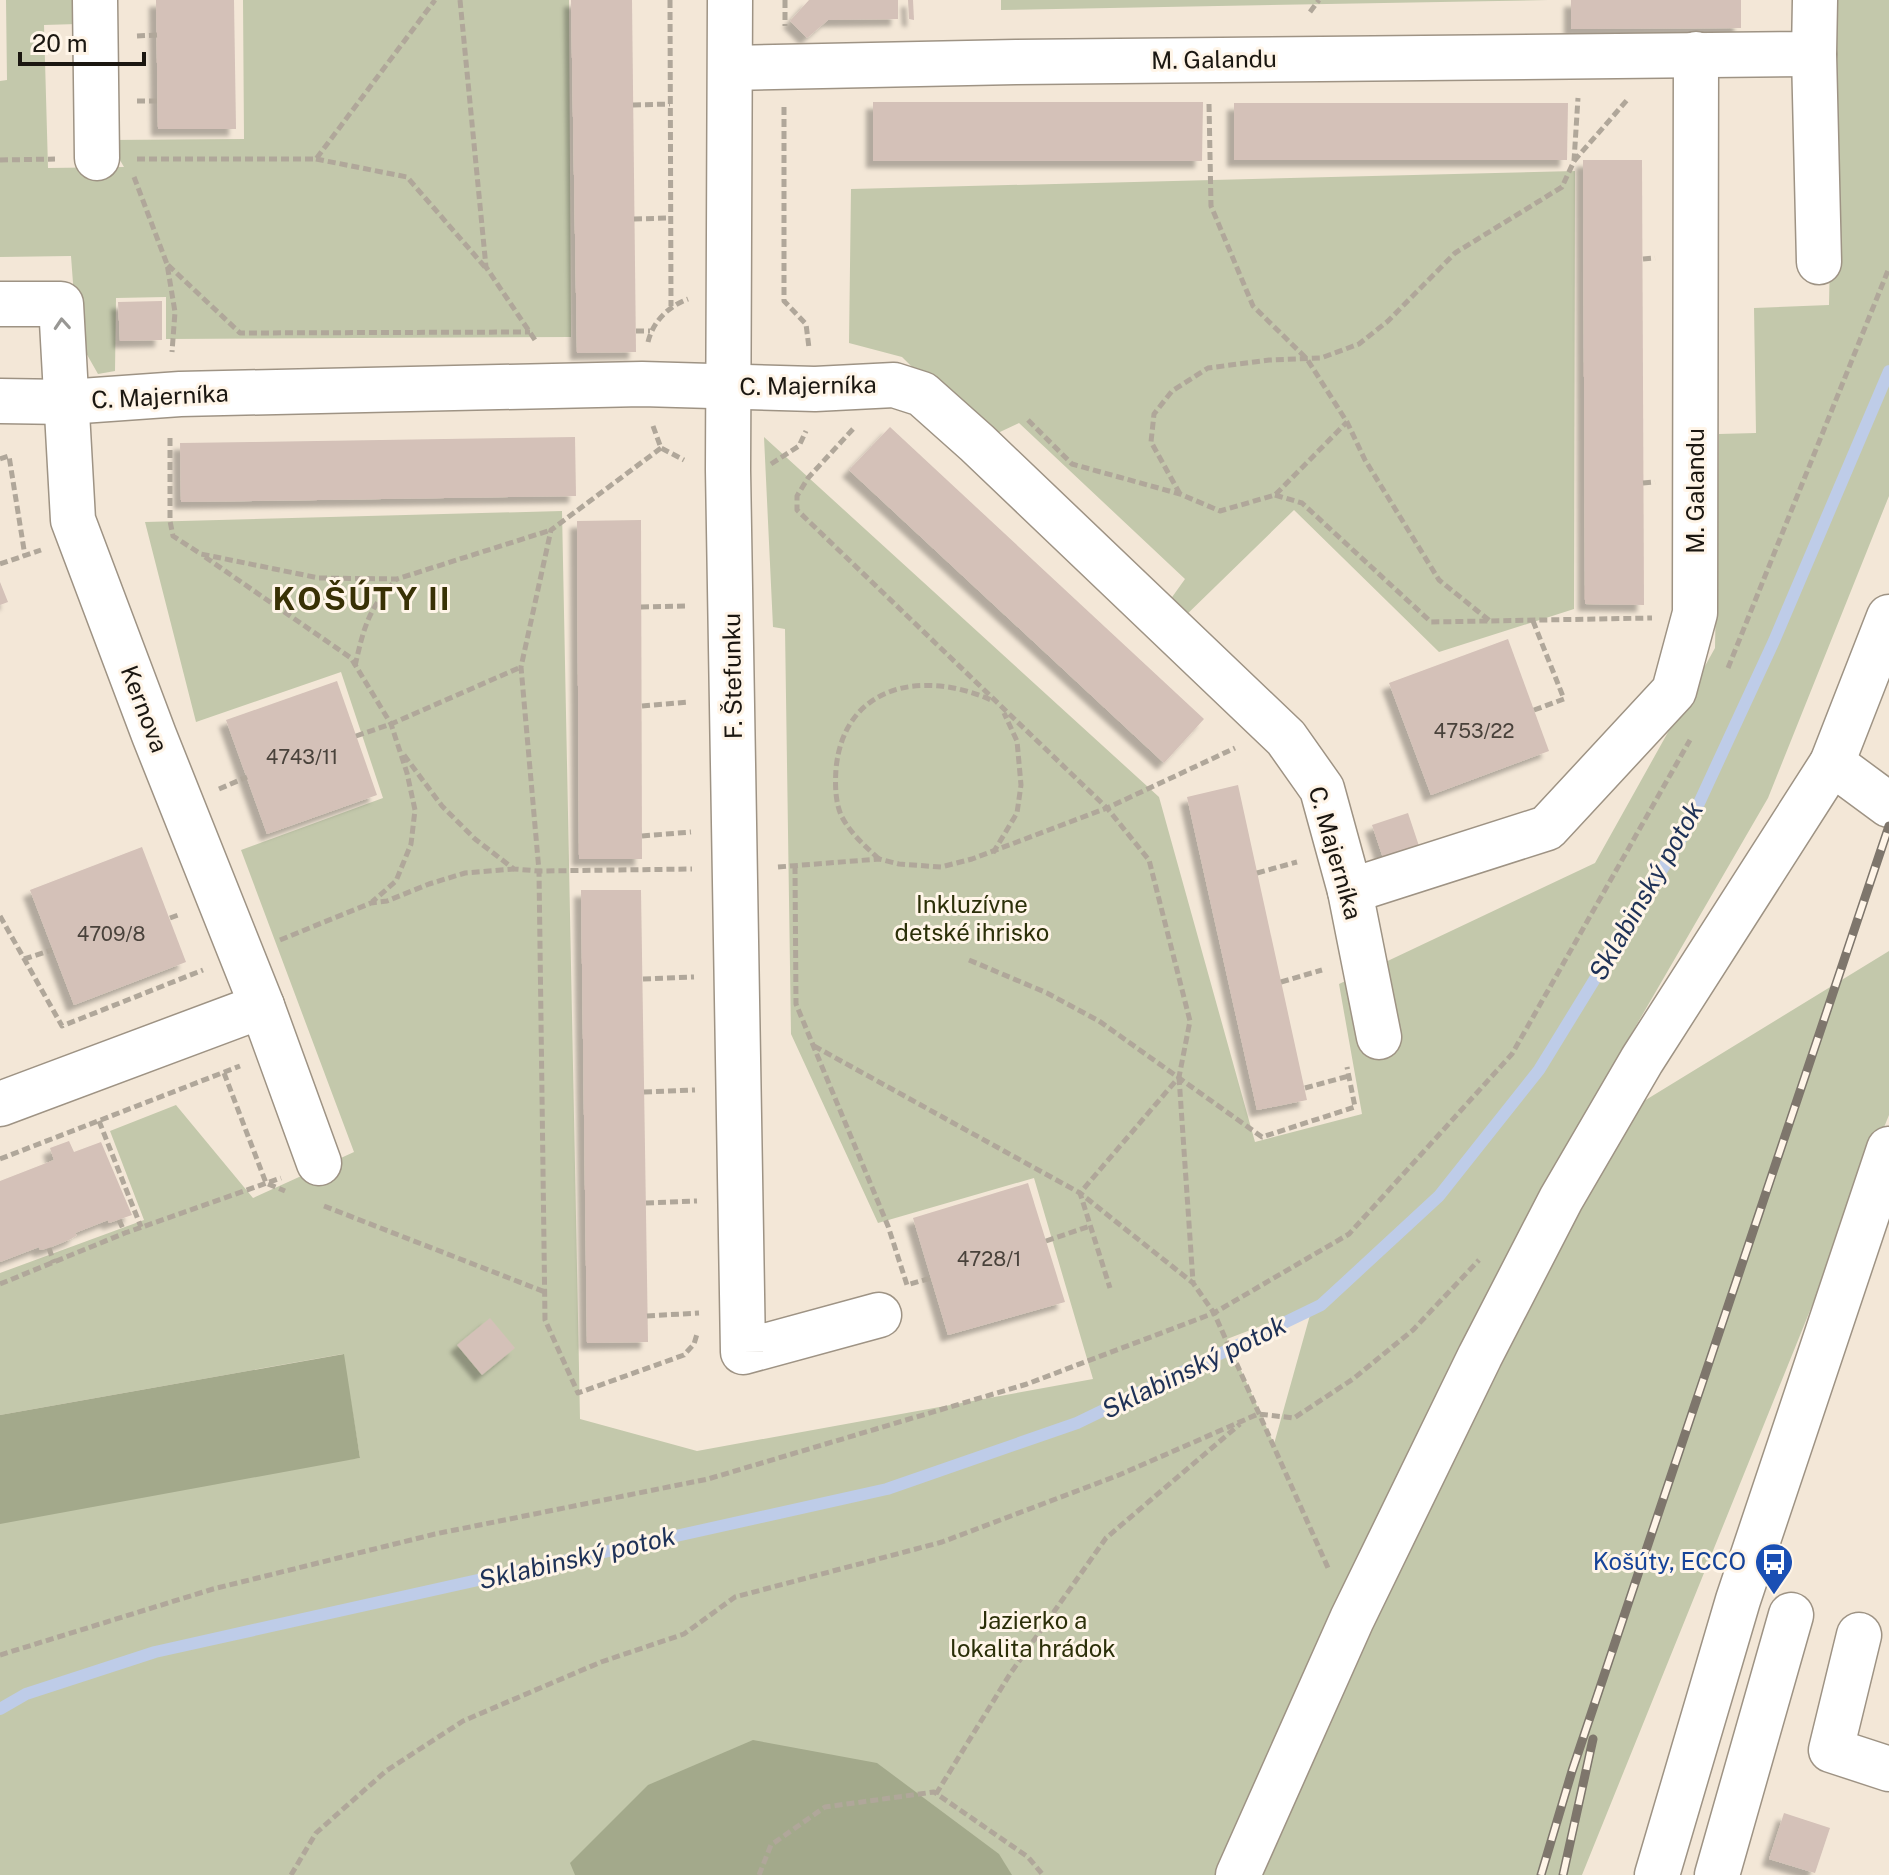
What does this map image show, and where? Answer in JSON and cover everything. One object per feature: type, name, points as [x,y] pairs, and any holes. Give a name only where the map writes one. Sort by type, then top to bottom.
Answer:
[{"type":"street","points":[[95,0],[115,159]]},
{"type":"street","name":"F. Štefunku","points":[[730,0],[728,470],[743,1352],[879,1315]]},
{"type":"street","points":[[1815,0],[1819,262]]},
{"type":"street","name":"M. Galandu","points":[[1350,891],[1547,828],[1674,691],[1695,613],[1696,54]]},
{"type":"street","name":"M. Galandu","points":[[731,68],[1001,62],[1814,54]]},
{"type":"street","name":"Kernova","points":[[0,304],[61,304],[73,520],[159,749],[279,1052],[308,1186]]},
{"type":"street","name":"C. Majerníka","points":[[0,401],[67,402],[180,394],[642,384],[815,389],[894,385],[922,394],[1000,464],[1286,738],[1322,789],[1350,891],[1362,1049]]},
{"type":"street","points":[[1238,1875],[1352,1619],[1480,1356],[1561,1199],[1642,1060],[1832,763],[1889,617]]},
{"type":"street","points":[[1832,763],[1889,805]]},
{"type":"street","points":[[0,1104],[262,1006]]},
{"type":"street","points":[[1657,1875],[1738,1600],[1889,1149]]},
{"type":"street","points":[[1738,1600],[1874,1638],[1831,1750],[1889,1769]]},
{"type":"street","points":[[1717,1875],[1791,1615]]},
{"type":"path","points":[[316,159],[435,0]]},
{"type":"path","points":[[460,0],[486,267]]},
{"type":"path","points":[[670,0],[671,306]]},
{"type":"path","points":[[1310,12],[1319,0]]},
{"type":"path","points":[[1180,494],[1151,442],[1154,414],[1172,391],[1208,368],[1269,360],[1321,358],[1359,344],[1388,321],[1455,253],[1562,187],[1574,161],[1635,92]]},
{"type":"path","points":[[1574,161],[1578,94]]},
{"type":"path","points":[[1209,97],[1211,206],[1253,306],[1307,359],[1439,580],[1491,622]]},
{"type":"path","points":[[132,101],[158,101]]},
{"type":"path","points":[[633,105],[670,104]]},
{"type":"path","points":[[728,470],[760,470],[799,446],[815,413],[815,389],[806,324],[784,301],[784,106]]},
{"type":"path","points":[[115,159],[316,159],[407,177],[486,267],[538,344]]},
{"type":"path","points":[[634,219],[670,218]]},
{"type":"path","points":[[167,264],[240,333],[530,332]]},
{"type":"path","points":[[1725,676],[1889,268]]},
{"type":"path","points":[[636,331],[650,331]]},
{"type":"path","points":[[862,420],[808,478],[797,496],[797,510],[1107,808],[1149,860],[1190,1021],[1179,1077],[1193,1283]]},
{"type":"path","points":[[1028,420],[1072,464],[1180,494],[1220,511],[1275,495],[1347,422]]},
{"type":"path","points":[[661,448],[551,530],[521,667],[539,871],[545,1320],[578,1393],[684,1355],[694,1344],[699,1299]]},
{"type":"path","points":[[0,459],[9,456],[25,556]]},
{"type":"path","points":[[1275,495],[1302,503],[1431,622],[1667,618]]},
{"type":"path","points":[[201,554],[351,658],[391,724],[415,810],[411,844],[396,881],[371,903]]},
{"type":"path","points":[[355,666],[367,620],[377,599],[397,579]]},
{"type":"path","points":[[688,591],[688,620]]},
{"type":"path","points":[[641,607],[688,606]]},
{"type":"path","points":[[1533,621],[1564,699],[1534,710]]},
{"type":"path","points":[[356,736],[391,724],[521,667]]},
{"type":"path","points":[[879,859],[856,837],[841,816],[836,795],[837,757],[846,733],[858,714],[885,692],[916,684],[970,690],[996,702]]},
{"type":"path","points":[[689,688],[690,717]]},
{"type":"path","points":[[642,706],[690,702]]},
{"type":"path","points":[[992,854],[1017,813],[1021,785],[1017,741],[1001,708]]},
{"type":"path","points":[[0,1655],[242,1582],[435,1534],[708,1479],[1027,1384],[1214,1313],[1349,1234],[1512,1054],[1696,731]]},
{"type":"path","points":[[736,869],[879,859],[941,867],[992,854],[1107,808],[1241,745]]},
{"type":"path","points":[[401,752],[442,806],[475,839],[514,869],[692,869]]},
{"type":"path","points":[[691,818],[692,845]]},
{"type":"path","points":[[642,836],[691,832]]},
{"type":"path","points":[[692,857],[692,884]]},
{"type":"path","points":[[1257,873],[1306,860]]},
{"type":"path","points":[[795,866],[796,1004],[888,1226],[907,1285],[931,1278]]},
{"type":"path","points":[[24,959],[52,950]]},
{"type":"path","points":[[969,960],[1047,993],[1099,1021],[1262,1137],[1355,1107],[1349,1076],[1362,1049]]},
{"type":"path","points":[[694,962],[694,991]]},
{"type":"path","points":[[1281,982],[1327,968]]},
{"type":"path","points":[[643,979],[694,977]]},
{"type":"path","points":[[814,1046],[1080,1193],[1193,1283],[1214,1313],[1352,1619]]},
{"type":"path","points":[[0,1159],[279,1052]]},
{"type":"path","points":[[224,1073],[266,1183]]},
{"type":"path","points":[[644,1092],[696,1090],[696,1076]]},
{"type":"path","points":[[1305,1088],[1349,1076]]},
{"type":"path","points":[[1080,1193],[1179,1077]]},
{"type":"path","points":[[99,1121],[141,1227]]},
{"type":"path","points":[[0,1284],[125,1233],[266,1183],[308,1186],[545,1292]]},
{"type":"path","points":[[266,1183],[308,1186]]},
{"type":"path","points":[[1080,1193],[1110,1288]]},
{"type":"path","points":[[646,1203],[697,1201],[698,1215]]},
{"type":"path","points":[[119,1220],[125,1233]]},
{"type":"path","points":[[1046,1241],[1090,1226]]},
{"type":"path","points":[[49,1248],[54,1263]]},
{"type":"path","points":[[291,1875],[316,1833],[386,1771],[463,1721],[601,1662],[684,1634],[735,1597],[942,1542],[1119,1475],[1258,1414],[1294,1418],[1353,1379],[1413,1330],[1485,1254]]},
{"type":"path","points":[[647,1316],[699,1313]]},
{"type":"path","points":[[936,1794],[1010,1674],[1106,1538],[1245,1420]]},
{"type":"path","points":[[759,1875],[771,1845],[825,1807],[936,1794],[1028,1857],[1043,1875]]},
{"type":"green space","points":[[6,0],[76,0],[77,24],[44,25],[48,168],[124,167],[108,140],[244,139],[243,0],[569,0],[571,337],[166,339],[166,297],[116,298],[115,371],[98,374],[77,337],[71,256],[0,257],[0,81],[7,80]]},
{"type":"green space","points":[[1001,0],[1548,0],[1001,10]]},
{"type":"green space","points":[[1835,0],[1889,0],[1889,496],[1768,798],[1564,1150],[1889,951],[1889,1115],[1582,1875],[0,1875],[0,1505],[360,1458],[343,1354],[0,1415],[0,1273],[144,1220],[110,1131],[176,1105],[253,1198],[354,1152],[241,850],[383,798],[341,672],[196,722],[145,522],[562,511],[580,1419],[697,1451],[1093,1379],[1034,1178],[878,1223],[791,1034],[785,629],[773,627],[764,437],[1159,797],[1255,1142],[1362,1114],[1339,984],[1595,863],[1715,648],[1719,434],[1756,433],[1754,308],[1829,305]],"holes":[[[1312,1308],[1274,1444],[1227,1339]]]},
{"type":"green space","points":[[1575,171],[1574,609],[1439,652],[1294,510],[1179,622],[1165,607],[1185,579],[1019,423],[985,439],[902,357],[849,343],[851,189]]},
{"type":"green space","points":[[344,1354],[360,1458],[0,1524],[0,1415]]},
{"type":"green space","points":[[753,1740],[877,1763],[999,1854],[1012,1875],[575,1875],[570,1863],[648,1785]]},
{"type":"building","points":[[156,0],[234,0],[236,129],[158,129]]},
{"type":"building","points":[[571,0],[632,0],[636,352],[577,353]]},
{"type":"building","points":[[809,0],[898,0],[898,19],[828,20],[807,38],[790,21]]},
{"type":"building","points":[[908,0],[913,0],[914,20],[909,19]]},
{"type":"building","points":[[1571,0],[1741,0],[1741,28],[1571,29]]},
{"type":"building","points":[[873,102],[1203,102],[1202,161],[873,161]]},
{"type":"building","points":[[1234,103],[1568,103],[1567,160],[1234,160]]},
{"type":"building","points":[[1583,160],[1642,160],[1644,605],[1585,604]]},
{"type":"building","points":[[162,301],[162,340],[120,341],[118,302]]},
{"type":"building","points":[[890,427],[1204,719],[1164,763],[849,470]]},
{"type":"building","points":[[575,437],[576,496],[181,502],[180,443]]},
{"type":"building","points":[[641,520],[642,859],[579,859],[577,521]]},
{"type":"building","points":[[0,582],[8,602],[0,605]]},
{"type":"building","points":[[1508,639],[1549,751],[1431,795],[1389,683]]},
{"type":"building","points":[[337,681],[377,795],[267,834],[226,720]]},
{"type":"building","points":[[1238,785],[1307,1100],[1257,1110],[1187,797]]},
{"type":"building","points":[[1408,813],[1422,855],[1386,867],[1372,825]]},
{"type":"building","points":[[142,847],[186,962],[74,1005],[30,890]]},
{"type":"building","points":[[581,890],[641,890],[648,1342],[587,1343]]},
{"type":"building","points":[[69,1141],[74,1152],[101,1142],[132,1215],[109,1223],[108,1220],[75,1233],[77,1235],[71,1239],[49,1248],[40,1250],[39,1247],[0,1262],[0,1181],[54,1160],[50,1148]]},
{"type":"building","points":[[1028,1183],[1065,1302],[948,1335],[913,1218]]},
{"type":"building","points":[[490,1318],[515,1348],[482,1375],[457,1345]]},
{"type":"building","points":[[1784,1813],[1830,1828],[1815,1873],[1769,1859]]},
{"type":"waterway","name":"Sklabinský potok","points":[[0,1709],[26,1694],[155,1652],[887,1489],[1077,1423],[1321,1305],[1439,1196],[1539,1070],[1687,829],[1774,641],[1889,371]]},
{"type":"railway","points":[[1541,1875],[1572,1771],[1889,826]]},
{"type":"railway","points":[[1563,1875],[1593,1739]]},
{"type":"place","name":"Košúty, ECCO","points":[[1774,1596]]},
{"type":"district","name":"KOŠÚTY II","points":[[362,599]]},
{"type":"park label","name":"Inkluzívne detské ihrisko","points":[[972,919]]},
{"type":"park label","name":"Jazierko a lokalita hrádok","points":[[1033,1635]]}]
